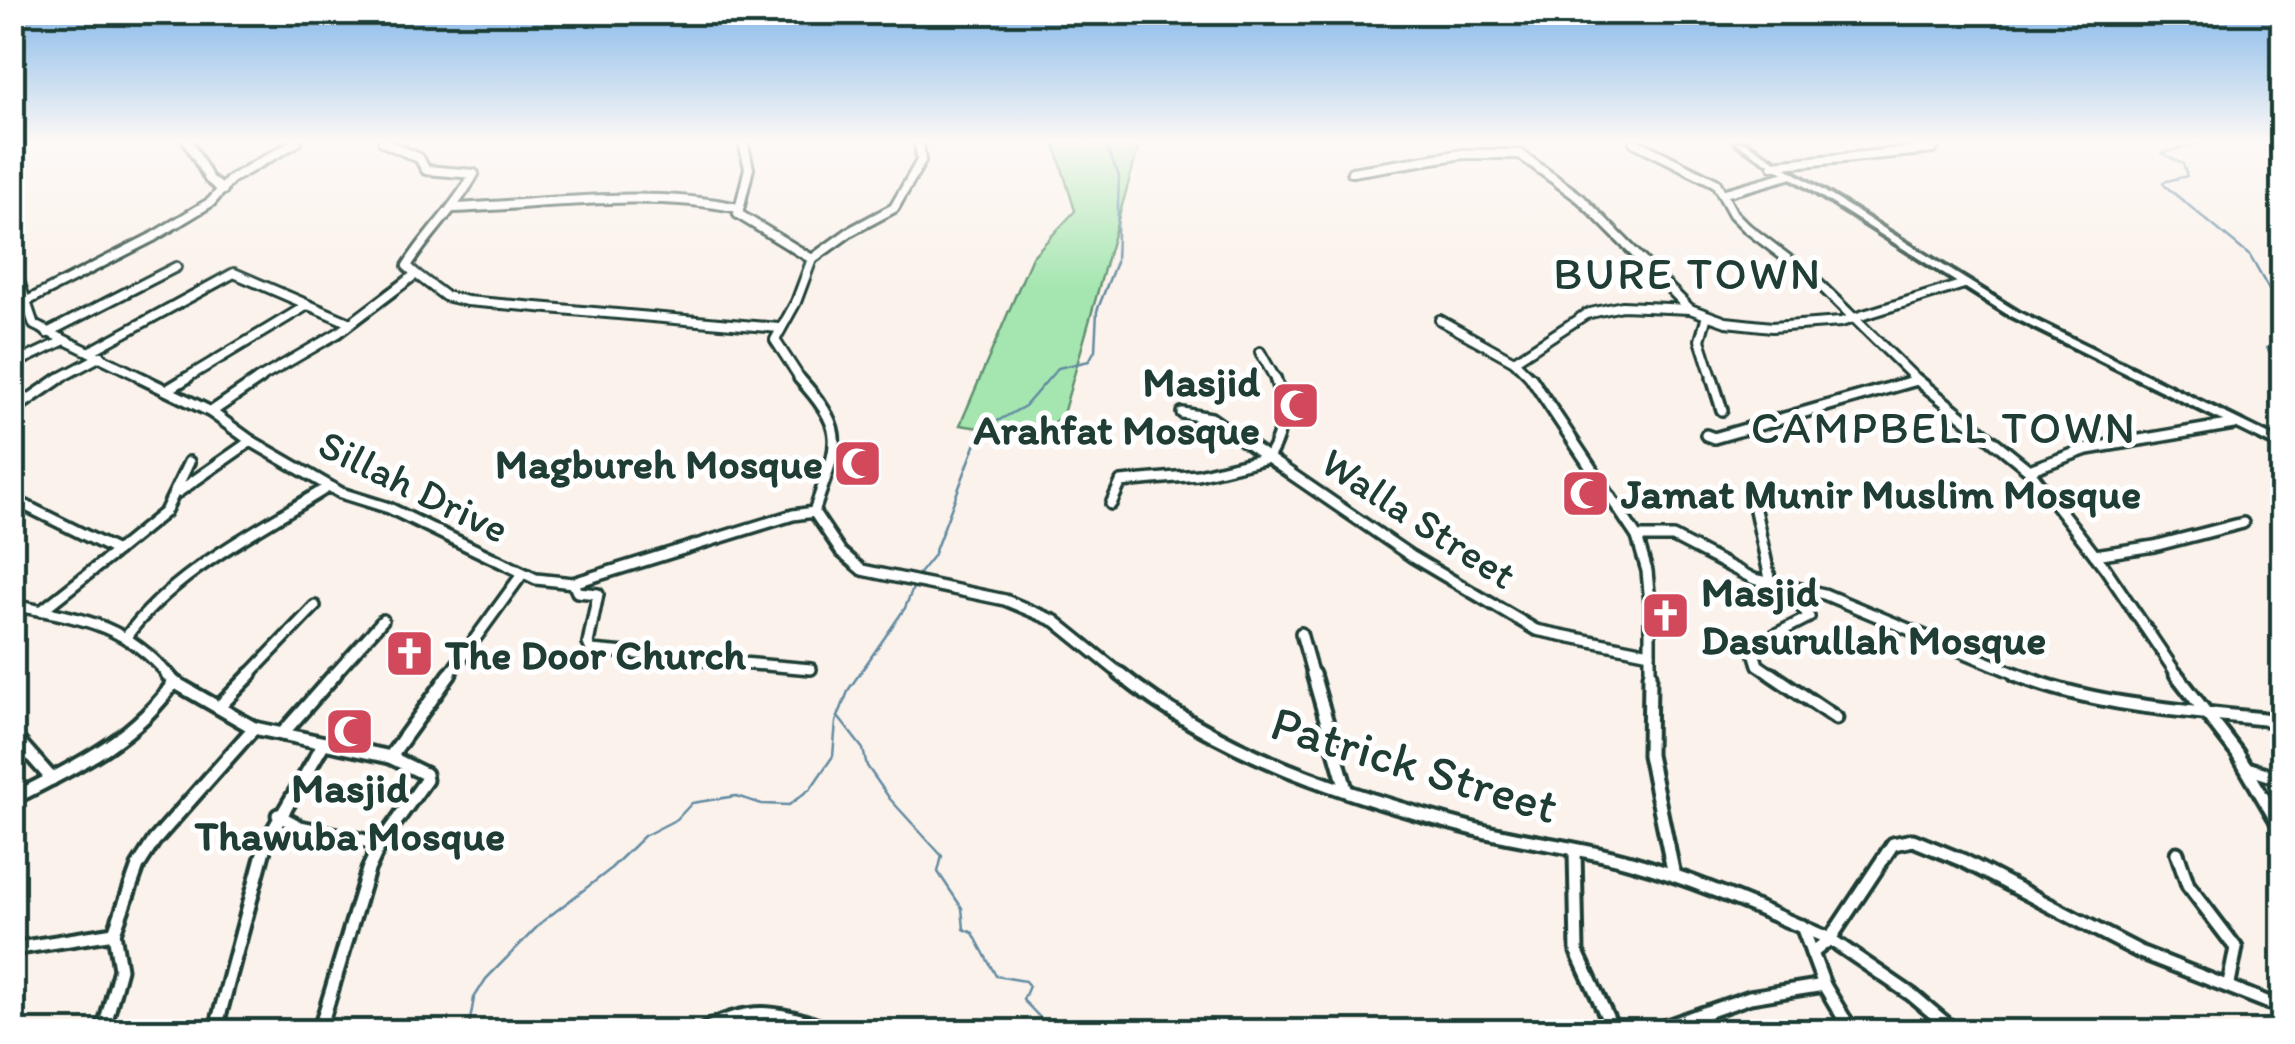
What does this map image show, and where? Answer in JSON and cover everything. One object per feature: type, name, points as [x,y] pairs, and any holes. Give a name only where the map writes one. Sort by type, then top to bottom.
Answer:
[{"type":"street","points":[[12,296],[24,297],[136,246],[211,202],[222,191]]},
{"type":"street","points":[[464,191],[454,208],[421,240],[407,266],[453,299],[779,328]]},
{"type":"street","points":[[743,191],[738,208],[744,220],[812,259]]},
{"type":"street","points":[[814,512],[830,459],[834,423],[831,414],[797,379],[774,340],[796,302],[812,259],[851,231],[894,208],[904,191]]},
{"type":"street","points":[[1566,191],[1690,309],[1706,318],[1774,326],[1856,319],[1964,284]]},
{"type":"street","points":[[1721,191],[1733,214],[1747,228],[1814,279],[1918,380],[2029,470],[2210,715],[2282,830]]},
{"type":"street","points":[[1724,193],[1732,191]]},
{"type":"street","points":[[1814,191],[1964,284],[2090,354],[2282,446]]},
{"type":"street","points":[[454,208],[640,201],[709,202],[738,208]]},
{"type":"street","name":"Sillah Drive","points":[[12,245],[14,270],[34,325],[211,412],[328,487],[389,508],[474,553],[523,573],[573,583],[793,515],[814,512]]},
{"type":"street","points":[[47,333],[176,267]]},
{"type":"street","points":[[91,351],[234,273],[348,322]]},
{"type":"street","points":[[211,412],[279,366],[338,333],[416,274]]},
{"type":"street","points":[[169,389],[306,306]]},
{"type":"street","points":[[1514,361],[1580,316],[1594,311],[1622,306],[1690,309]]},
{"type":"street","points":[[1706,318],[1700,340],[1722,410]]},
{"type":"street","points":[[1440,320],[1514,361],[1536,384],[1601,488],[1637,537],[1648,571],[1649,754],[1674,875]]},
{"type":"street","points":[[12,365],[63,341]]},
{"type":"street","name":"Walla Street","points":[[1260,352],[1272,368],[1282,412],[1280,437],[1268,458],[1411,556],[1536,630],[1564,639],[1650,654]]},
{"type":"street","points":[[12,411],[56,380],[102,356]]},
{"type":"street","points":[[1706,435],[1714,438],[1918,380]]},
{"type":"street","points":[[1182,413],[1211,418],[1268,458]]},
{"type":"street","points":[[2029,470],[2087,448],[2234,424]]},
{"type":"street","points":[[41,611],[157,521],[178,492],[251,441]]},
{"type":"street","points":[[1111,504],[1121,482],[1198,476],[1268,458]]},
{"type":"street","points":[[178,492],[181,474],[189,462]]},
{"type":"street","points":[[126,637],[139,619],[174,591],[328,487]]},
{"type":"street","points":[[12,499],[117,550]]},
{"type":"street","points":[[1755,510],[1775,584],[1809,617],[1776,634],[1754,652],[1754,658],[1758,666],[1836,718]]},
{"type":"street","name":"Patrick Street","points":[[814,512],[841,552],[855,565],[1005,600],[1038,612],[1146,695],[1278,768],[1455,824],[1629,861],[1801,924]]},
{"type":"street","points":[[2095,555],[2154,546],[2243,523]]},
{"type":"street","points":[[1637,537],[1673,537],[1754,579],[1824,594],[2042,685],[2210,715],[2282,721]]},
{"type":"street","points":[[390,758],[523,573]]},
{"type":"street","points":[[573,583],[578,592],[598,594],[588,643],[592,650],[812,669]]},
{"type":"street","points":[[18,606],[98,622],[126,637],[168,671],[174,682],[254,728],[390,758],[420,769],[426,780],[380,844],[352,911],[319,1032]]},
{"type":"street","points":[[219,707],[315,606]]},
{"type":"street","points":[[282,734],[383,620]]},
{"type":"street","points":[[1301,634],[1346,789]]},
{"type":"street","points":[[12,799],[94,755],[133,726],[167,694],[174,682]]},
{"type":"street","points":[[103,1032],[118,982],[121,945],[114,933],[138,866],[154,842],[254,728]]},
{"type":"street","points":[[12,734],[52,779]]},
{"type":"street","points":[[215,1032],[252,891],[278,815],[324,743]]},
{"type":"street","points":[[2246,768],[2282,779]]},
{"type":"street","points":[[278,815],[300,828],[380,844]]},
{"type":"street","points":[[1812,953],[1830,939],[1893,844],[1913,840],[1990,873],[2056,912],[2139,952],[2188,973],[2229,983],[2282,1008]]},
{"type":"street","points":[[1575,851],[1577,952],[1614,1032]]},
{"type":"street","points":[[2177,853],[2188,885],[2236,948],[2229,983]]},
{"type":"street","points":[[1801,924],[1912,995],[1956,1032]]},
{"type":"street","points":[[1801,924],[1824,985],[1852,1032]]},
{"type":"street","points":[[12,949],[114,933]]},
{"type":"street","points":[[1650,1032],[1750,997],[1824,985]]},
{"type":"street","points":[[700,1032],[734,1014],[763,1009],[835,1032]]},
{"type":"green space","points":[[1069,191],[1126,191],[1063,414],[1038,437],[960,425],[1032,257],[1075,211]]},
{"type":"waterway","points":[[917,576],[933,556],[981,430],[1025,406],[1058,368],[1089,361],[1095,350],[1097,311],[1116,262],[1118,191]]},
{"type":"waterway","points":[[2171,191],[2250,256],[2282,313]]},
{"type":"waterway","points":[[2282,345],[2267,348],[2282,369]]},
{"type":"waterway","points":[[468,1032],[474,998],[486,979],[543,921],[607,872],[644,836],[677,819],[692,803],[736,796],[762,804],[789,805],[811,788],[833,756],[836,722],[849,689],[905,608],[915,583]]},
{"type":"waterway","points":[[839,718],[863,749],[867,766],[890,799],[942,856],[938,872],[962,908],[964,929],[973,933],[996,976],[1025,981],[1029,986],[1023,1000],[1054,1032]]},
{"type":"place","name":"Masjid Arahfat Mosque","points":[[1295,405]]},
{"type":"place","name":"Magbureh Mosque","points":[[858,463]]},
{"type":"place","name":"Jamat Munir Muslim Mosque","points":[[1586,493]]},
{"type":"place","name":"Masjid Dasurullah Mosque","points":[[1666,615]]},
{"type":"place","name":"The Door Church","points":[[410,654]]},
{"type":"place","name":"Masjid Thawuba Mosque","points":[[350,731]]},
{"type":"district","name":"BURE TOWN","points":[[1688,273]]},
{"type":"district","name":"CAMPBELL TOWN","points":[[1944,427]]}]
